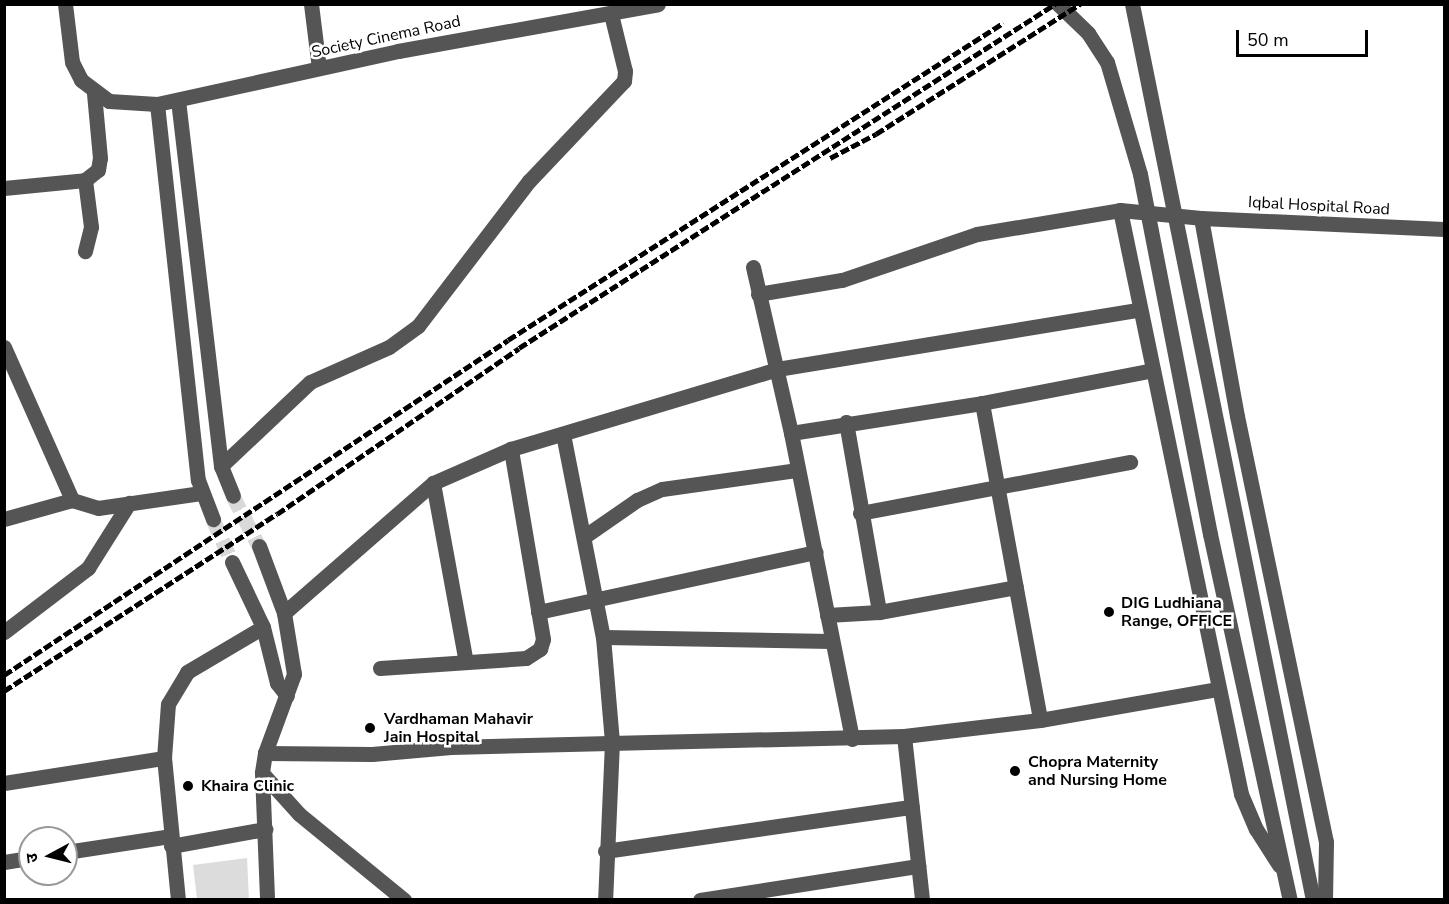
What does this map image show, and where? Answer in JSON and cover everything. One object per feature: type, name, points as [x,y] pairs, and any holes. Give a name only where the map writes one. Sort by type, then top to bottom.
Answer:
[{"type":"street","points":[[4,188],[85,180],[98,170],[100,158],[94,93],[72,62],[65,4]]},
{"type":"street","points":[[311,4],[319,69]]},
{"type":"street","name":"Society Cinema Road","points":[[94,93],[109,101],[157,104],[319,69],[658,4]]},
{"type":"street","points":[[1058,4],[1088,33],[1107,62],[1137,164],[1210,534],[1290,900]]},
{"type":"street","points":[[1132,4],[1291,780],[1313,900]]},
{"type":"street","points":[[221,466],[310,382],[389,347],[418,326],[530,181],[624,81],[625,71],[611,14]]},
{"type":"street","points":[[178,100],[221,466],[233,496]]},
{"type":"street","points":[[157,104],[201,493],[213,519]]},
{"type":"street","points":[[85,180],[91,227],[85,251]]},
{"type":"street","points":[[1120,210],[1218,689],[1248,814],[1285,874]]},
{"type":"street","name":"Iqbal Hospital Road","points":[[758,294],[842,280],[977,234],[1120,210],[1196,217],[1444,229]]},
{"type":"street","points":[[1196,217],[1326,842],[1324,900]]},
{"type":"street","points":[[753,267],[791,432],[852,739]]},
{"type":"street","points":[[284,613],[433,483],[511,449],[777,369],[1139,310]]},
{"type":"street","points":[[4,347],[72,500]]},
{"type":"street","points":[[791,432],[982,403],[1153,370]]},
{"type":"street","points":[[982,403],[995,487],[1040,720]]},
{"type":"street","points":[[846,422],[879,612]]},
{"type":"street","points":[[563,434],[598,600],[603,637],[612,742],[605,851],[605,900]]},
{"type":"street","points":[[380,668],[535,654],[543,639],[511,449]]},
{"type":"street","points":[[860,513],[1130,462]]},
{"type":"street","points":[[585,536],[637,500],[662,489],[798,470]]},
{"type":"street","points":[[433,483],[466,662]]},
{"type":"street","points":[[4,519],[72,500],[98,508],[201,493]]},
{"type":"street","points":[[4,632],[88,568],[129,503]]},
{"type":"street","points":[[259,546],[284,613],[294,674],[265,753],[262,773],[267,900]]},
{"type":"street","points":[[538,612],[816,552]]},
{"type":"street","points":[[232,562],[263,627],[277,683],[287,696]]},
{"type":"street","points":[[827,615],[879,612],[1016,587]]},
{"type":"street","points":[[178,900],[164,758],[168,704],[187,672],[263,627]]},
{"type":"street","points":[[603,637],[831,640]]},
{"type":"street","points":[[265,753],[372,754],[451,747],[904,736],[1040,720],[1218,689]]},
{"type":"street","points":[[904,736],[922,900]]},
{"type":"street","points":[[4,783],[164,758]]},
{"type":"street","points":[[262,773],[299,814],[404,900]]},
{"type":"street","points":[[605,851],[912,807]]},
{"type":"street","points":[[78,851],[265,829]]},
{"type":"street","points":[[700,900],[918,866]]},
{"type":"shaded area","points":[[247,858],[249,899],[197,899],[193,865]]},
{"type":"tunnel","points":[[233,496],[259,546]]},
{"type":"tunnel","points":[[213,519],[232,562]]},
{"type":"railway","points":[[4,691],[277,514],[519,348],[1055,4]]},
{"type":"railway","points":[[830,158],[876,134],[1080,4]]},
{"type":"railway","points":[[4,675],[508,340],[1003,23]]},
{"type":"place","name":"DIG Ludhiana Range, OFFICE","points":[[1109,612]]},
{"type":"place","name":"Vardhaman Mahavir Jain Hospital","points":[[370,728]]},
{"type":"place","name":"Chopra Maternity and Nursing Home","points":[[1015,771]]},
{"type":"place","name":"Khaira Clinic","points":[[188,786]]}]
